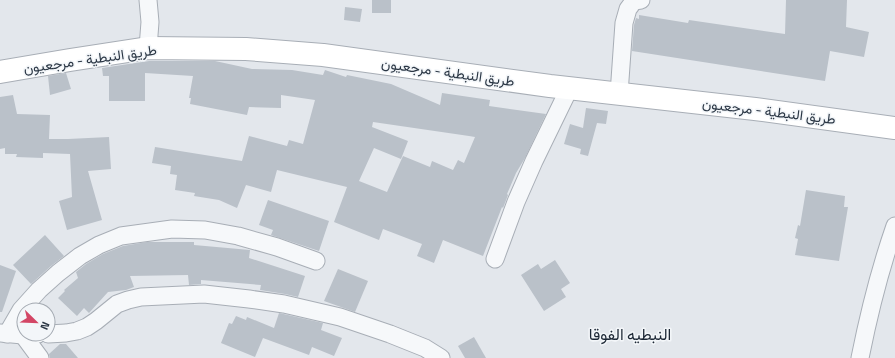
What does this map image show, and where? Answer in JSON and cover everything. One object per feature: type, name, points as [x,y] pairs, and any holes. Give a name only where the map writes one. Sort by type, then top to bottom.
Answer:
[{"type":"main road","name":"طريق النبطية - مرجعيون","points":[[0,72],[148,48],[246,49],[323,55],[569,89],[755,109],[895,128]]},
{"type":"street","points":[[148,0],[150,22],[148,48]]},
{"type":"street","points":[[619,94],[624,23],[628,8],[634,1],[641,0]]},
{"type":"street","points":[[495,259],[516,202],[569,89]]},
{"type":"street","points":[[860,358],[869,315],[885,254],[895,226]]},
{"type":"street","points":[[28,302],[39,290],[80,256],[99,245],[121,236],[172,228],[205,230],[244,238],[277,247],[316,261]]},
{"type":"street","points":[[56,334],[77,331],[87,327],[117,304],[128,300],[141,297],[204,294],[284,304],[340,317],[425,348],[441,358]]},
{"type":"street","points":[[25,342],[40,358]]},
{"type":"building","points":[[372,0],[391,0],[391,13],[372,13]]},
{"type":"building","points":[[786,0],[847,0],[846,27],[869,32],[864,57],[830,51],[825,81],[632,51],[634,25],[636,18],[639,19],[639,15],[688,23],[689,20],[785,34]]},
{"type":"building","points":[[345,7],[362,9],[360,22],[344,20]]},
{"type":"building","points":[[149,61],[215,61],[252,69],[292,70],[323,75],[325,70],[346,77],[347,75],[391,84],[440,105],[442,93],[490,100],[489,106],[546,114],[525,158],[516,173],[483,256],[443,240],[434,263],[417,256],[422,244],[383,229],[379,240],[334,222],[347,187],[277,170],[271,192],[246,185],[237,208],[219,200],[194,196],[195,193],[175,190],[177,175],[170,174],[171,166],[152,163],[155,147],[242,161],[249,136],[287,146],[289,140],[303,144],[315,100],[281,95],[281,108],[249,107],[247,115],[190,104],[191,98],[189,98],[193,76],[145,73],[145,101],[109,101],[109,76],[103,76],[102,68]],"holes":[[[373,122],[475,137],[464,163],[458,160],[453,170],[432,161],[430,167],[403,156],[387,192],[359,181],[374,148],[401,159],[408,141],[372,127]]]},
{"type":"building","points":[[66,73],[71,89],[50,95],[48,76]]},
{"type":"building","points":[[13,95],[17,114],[50,115],[49,139],[109,137],[111,169],[88,171],[102,220],[67,230],[59,201],[72,197],[70,154],[43,153],[43,158],[16,157],[17,154],[5,154],[5,148],[0,149],[0,97]]},
{"type":"building","points":[[586,108],[608,111],[606,124],[597,123],[588,156],[580,154],[581,149],[564,144],[570,124],[583,128]]},
{"type":"building","points":[[806,190],[845,196],[844,207],[848,207],[839,261],[795,255],[798,239],[795,238],[798,225],[800,226]]},
{"type":"building","points":[[268,200],[329,221],[319,251],[271,235],[273,230],[259,225]]},
{"type":"building","points":[[45,235],[64,256],[31,284],[13,265]]},
{"type":"building","points":[[147,242],[194,242],[194,245],[250,250],[249,258],[305,276],[298,297],[260,290],[261,285],[201,280],[201,284],[189,285],[188,275],[130,276],[134,287],[126,290],[108,292],[89,313],[84,308],[77,316],[58,298],[65,291],[64,290],[78,278],[76,272],[86,264],[103,254],[123,246]]},
{"type":"building","points":[[555,260],[570,283],[561,289],[566,297],[544,311],[521,275],[538,264],[541,269]]},
{"type":"building","points":[[0,265],[16,271],[2,312],[0,312]]},
{"type":"building","points":[[338,269],[368,281],[355,312],[324,301]]},
{"type":"building","points":[[279,313],[323,323],[321,330],[342,338],[334,356],[312,347],[309,355],[263,338],[255,357],[221,343],[229,323],[232,324],[236,316],[246,320],[247,317],[274,328]]},
{"type":"building","points":[[474,337],[486,358],[465,358],[458,346]]},
{"type":"building","points":[[60,344],[66,344],[78,358],[50,358],[49,354]]},
{"type":"district","name":"النبطيه الفوقا","points":[[630,334]]}]
